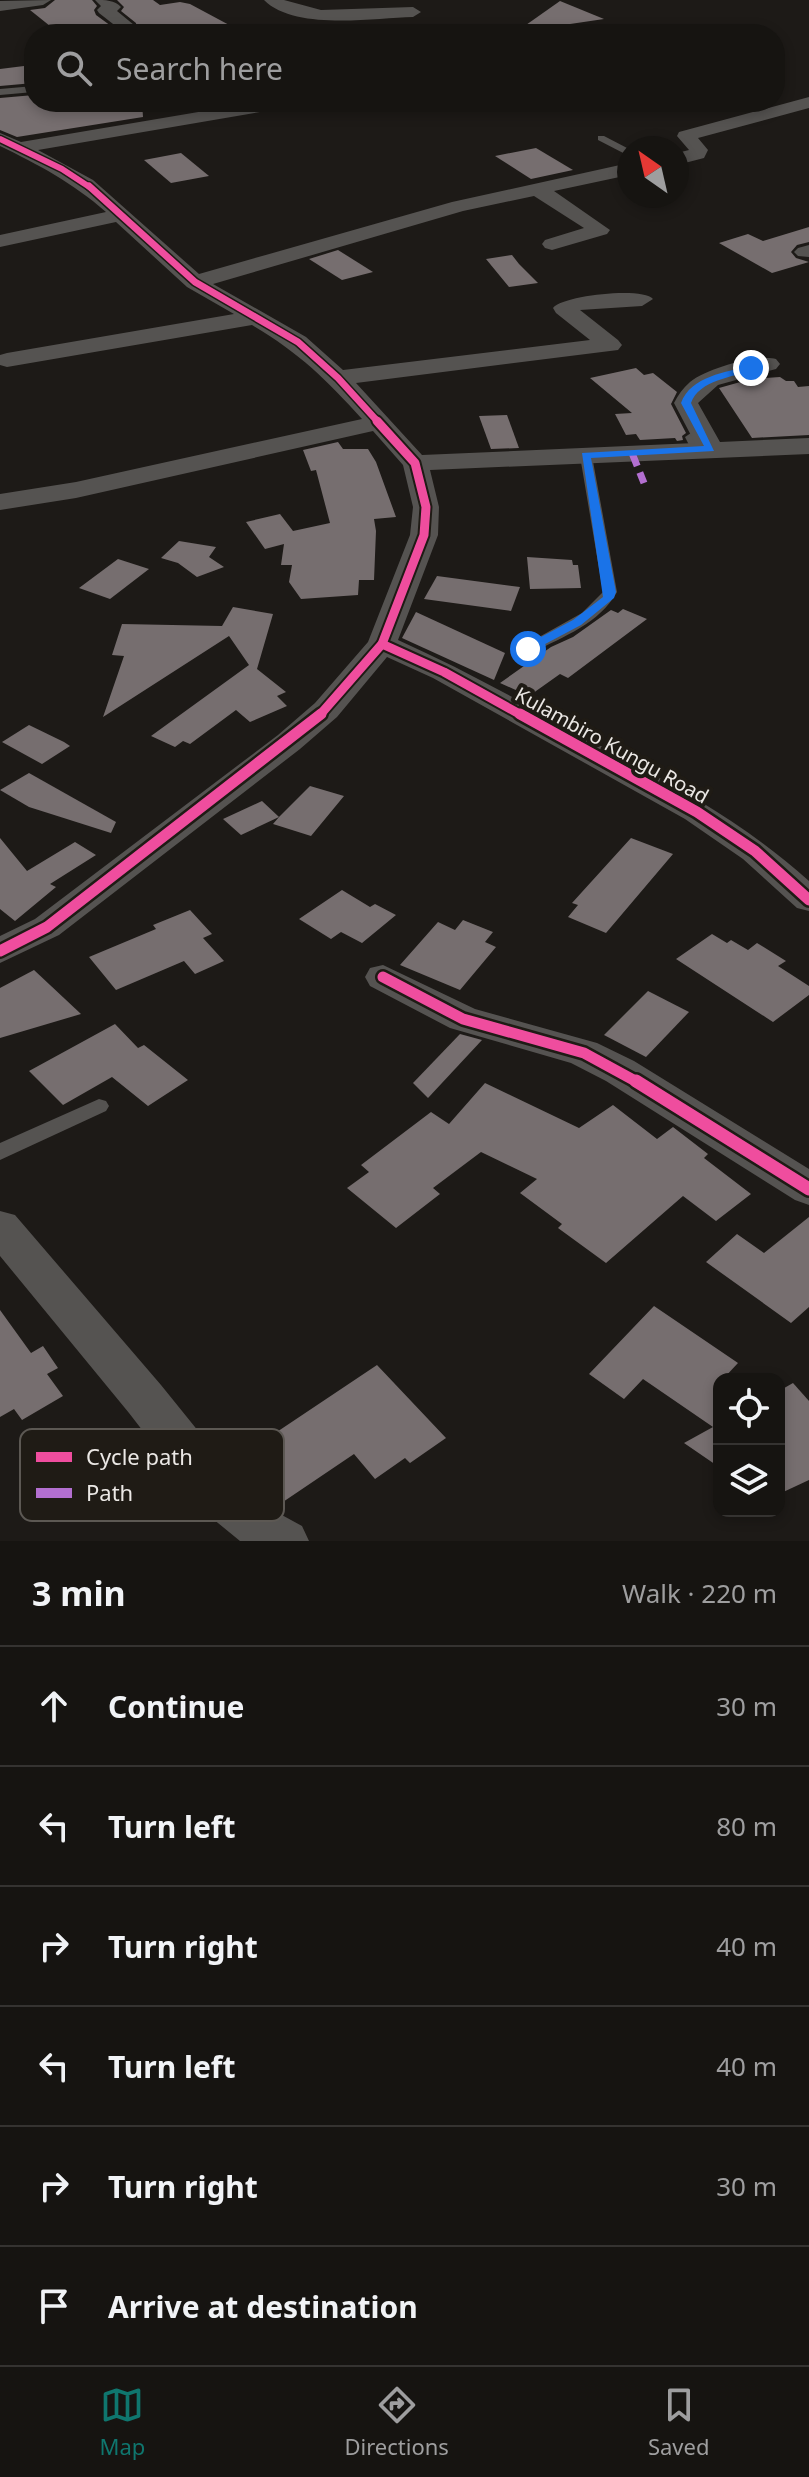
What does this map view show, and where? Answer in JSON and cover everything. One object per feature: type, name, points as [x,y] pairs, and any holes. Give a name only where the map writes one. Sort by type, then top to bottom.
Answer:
[{"type":"street","points":[[0,6],[43,0]]},
{"type":"street","points":[[103,0],[113,7],[105,10],[123,24]]},
{"type":"street","points":[[272,0],[288,9],[312,14],[413,12]]},
{"type":"street","points":[[785,109],[809,102]]},
{"type":"street","points":[[9,144],[222,112]]},
{"type":"street","points":[[686,136],[773,112]]},
{"type":"street","points":[[689,139],[699,150],[697,154],[689,156]]},
{"type":"street","points":[[0,951],[47,927],[289,742],[326,710],[382,644],[424,535],[426,507],[415,463],[338,378],[298,342],[195,282],[86,184],[9,144]]},
{"type":"street","points":[[195,282],[459,206],[617,171]]},
{"type":"street","points":[[536,188],[600,230],[552,244]]},
{"type":"street","points":[[0,241],[121,215]]},
{"type":"street","points":[[338,378],[610,345],[564,308],[572,304],[642,299]]},
{"type":"street","points":[[7,360],[258,317]]},
{"type":"street","points":[[700,445],[686,403],[689,395],[705,382],[768,364]]},
{"type":"street","points":[[0,502],[76,490],[376,423]]},
{"type":"street","points":[[415,463],[586,456],[700,445],[809,446]]},
{"type":"street","name":"Kulambiro Kungu Road","points":[[382,644],[444,672],[697,812],[755,851],[809,900]]},
{"type":"street","points":[[383,977],[463,1019],[584,1053],[620,1071],[809,1189]]},
{"type":"street","points":[[0,1227],[169,1429]]},
{"type":"street","points":[[250,1521],[285,1541]]},
{"type":"lane","points":[[0,92],[24,90]]},
{"type":"lane","points":[[601,138],[617,147]]},
{"type":"lane","points":[[528,649],[577,622],[608,598],[610,592],[586,456]]},
{"type":"lane","points":[[0,1152],[99,1106]]},
{"type":"building","points":[[55,0],[92,0],[97,6],[94,10],[96,15],[108,24],[48,24],[30,10],[45,8]]},
{"type":"building","points":[[117,0],[153,0],[160,5],[180,2],[190,4],[227,24],[136,24],[121,11],[124,7]]},
{"type":"building","points":[[560,1],[604,19],[570,24],[527,24]]},
{"type":"building","points":[[24,66],[24,84],[0,86],[0,69]]},
{"type":"building","points":[[24,96],[24,112],[143,112],[143,117],[17,137],[0,130],[0,98]]},
{"type":"building","points":[[536,148],[573,170],[531,179],[495,156]]},
{"type":"building","points":[[181,153],[209,176],[171,183],[144,160]]},
{"type":"building","points":[[809,227],[809,242],[797,245],[791,252],[796,258],[809,262],[772,273],[719,243],[748,234],[763,241]]},
{"type":"building","points":[[338,250],[373,272],[342,280],[309,259]]},
{"type":"building","points":[[512,255],[538,283],[509,287],[486,259]]},
{"type":"building","points":[[636,368],[644,375],[653,373],[677,392],[671,404],[686,433],[682,436],[683,440],[640,440],[636,434],[626,435],[615,414],[632,413],[590,378]]},
{"type":"building","points":[[780,377],[794,381],[798,387],[809,386],[809,435],[752,438],[719,388],[751,379]]},
{"type":"building","points":[[507,415],[519,448],[491,449],[479,416]]},
{"type":"building","points":[[338,442],[343,449],[368,449],[376,462],[396,517],[374,519],[374,580],[359,580],[358,595],[301,599],[289,582],[292,565],[281,565],[284,544],[265,549],[246,522],[280,514],[293,531],[330,523],[316,470],[311,471],[303,450]]},
{"type":"building","points":[[179,541],[216,547],[209,557],[224,567],[197,577],[178,563],[161,558]]},
{"type":"building","points":[[527,557],[572,560],[573,565],[578,565],[581,588],[530,589]]},
{"type":"building","points":[[118,559],[149,569],[110,599],[79,588]]},
{"type":"building","points":[[437,576],[520,587],[511,611],[424,599]]},
{"type":"building","points":[[233,607],[273,614],[257,669],[286,692],[277,696],[287,706],[250,722],[236,710],[190,744],[183,741],[175,747],[151,736],[249,665],[229,636],[103,717],[124,656],[112,655],[122,624],[222,626]]},
{"type":"building","points":[[623,609],[647,619],[568,678],[560,674],[529,696],[500,683],[611,610],[618,613]]},
{"type":"building","points":[[416,612],[505,653],[494,680],[402,638]]},
{"type":"building","points":[[29,725],[70,746],[42,764],[2,742]]},
{"type":"building","points":[[29,773],[116,822],[111,833],[29,807],[0,790]]},
{"type":"building","points":[[310,786],[344,796],[311,836],[273,824]]},
{"type":"building","points":[[262,801],[279,817],[241,835],[223,819]]},
{"type":"building","points":[[0,838],[27,871],[75,842],[96,855],[50,884],[56,887],[15,921],[0,909]]},
{"type":"building","points":[[631,838],[673,854],[606,933],[568,917],[578,905],[572,903]]},
{"type":"building","points":[[342,890],[370,907],[375,904],[396,915],[362,943],[341,932],[331,939],[299,919]]},
{"type":"building","points":[[190,910],[212,934],[203,938],[224,961],[195,974],[184,961],[116,990],[89,957],[156,929],[153,925]]},
{"type":"building","points":[[463,920],[493,932],[485,942],[496,947],[460,990],[400,965],[438,922],[455,930]]},
{"type":"building","points":[[712,934],[748,950],[757,943],[786,961],[778,966],[809,986],[809,995],[773,1022],[676,959]]},
{"type":"building","points":[[34,970],[81,1014],[0,1038],[0,988]]},
{"type":"building","points":[[648,991],[689,1012],[646,1057],[604,1035]]},
{"type":"building","points":[[115,1024],[138,1048],[144,1045],[188,1080],[148,1106],[112,1077],[63,1105],[29,1071]]},
{"type":"building","points":[[460,1034],[482,1040],[428,1098],[413,1083]]},
{"type":"building","points":[[485,1083],[579,1128],[613,1105],[657,1139],[673,1127],[708,1154],[704,1158],[751,1194],[716,1221],[683,1196],[606,1263],[558,1228],[562,1224],[520,1193],[537,1179],[481,1152],[433,1188],[440,1194],[396,1228],[347,1188],[369,1172],[361,1165],[431,1112],[449,1124]]},
{"type":"building","points":[[809,1217],[809,1307],[791,1323],[706,1262],[737,1234],[764,1253]]},
{"type":"building","points":[[654,1306],[738,1363],[729,1373],[713,1373],[713,1427],[643,1379],[624,1399],[589,1374]]},
{"type":"building","points":[[0,1310],[31,1353],[43,1346],[58,1368],[47,1374],[63,1396],[22,1420],[14,1409],[0,1417]]},
{"type":"building","points":[[377,1365],[446,1438],[410,1463],[405,1458],[375,1479],[354,1454],[284,1501],[284,1429],[281,1429]]},
{"type":"building","points":[[793,1383],[809,1401],[809,1480],[785,1491],[785,1445],[785,1388]]},
{"type":"building","points":[[713,1427],[713,1463],[684,1443]]},
{"type":"marked path","points":[[632,453],[644,483]]},
{"type":"cycle path","points":[[0,139],[86,184],[195,282],[298,342],[338,378],[415,463],[426,507],[424,535],[382,644],[326,710],[289,742],[47,927],[0,951]]},
{"type":"cycle path","points":[[382,644],[444,672],[697,812],[755,851],[809,900]]},
{"type":"cycle path","points":[[383,977],[463,1019],[584,1053],[620,1071],[809,1189]]},
{"type":"route","points":[[528,649],[577,622],[608,598],[610,592],[586,456],[711,449],[686,403],[689,395],[705,382],[751,368]]}]
